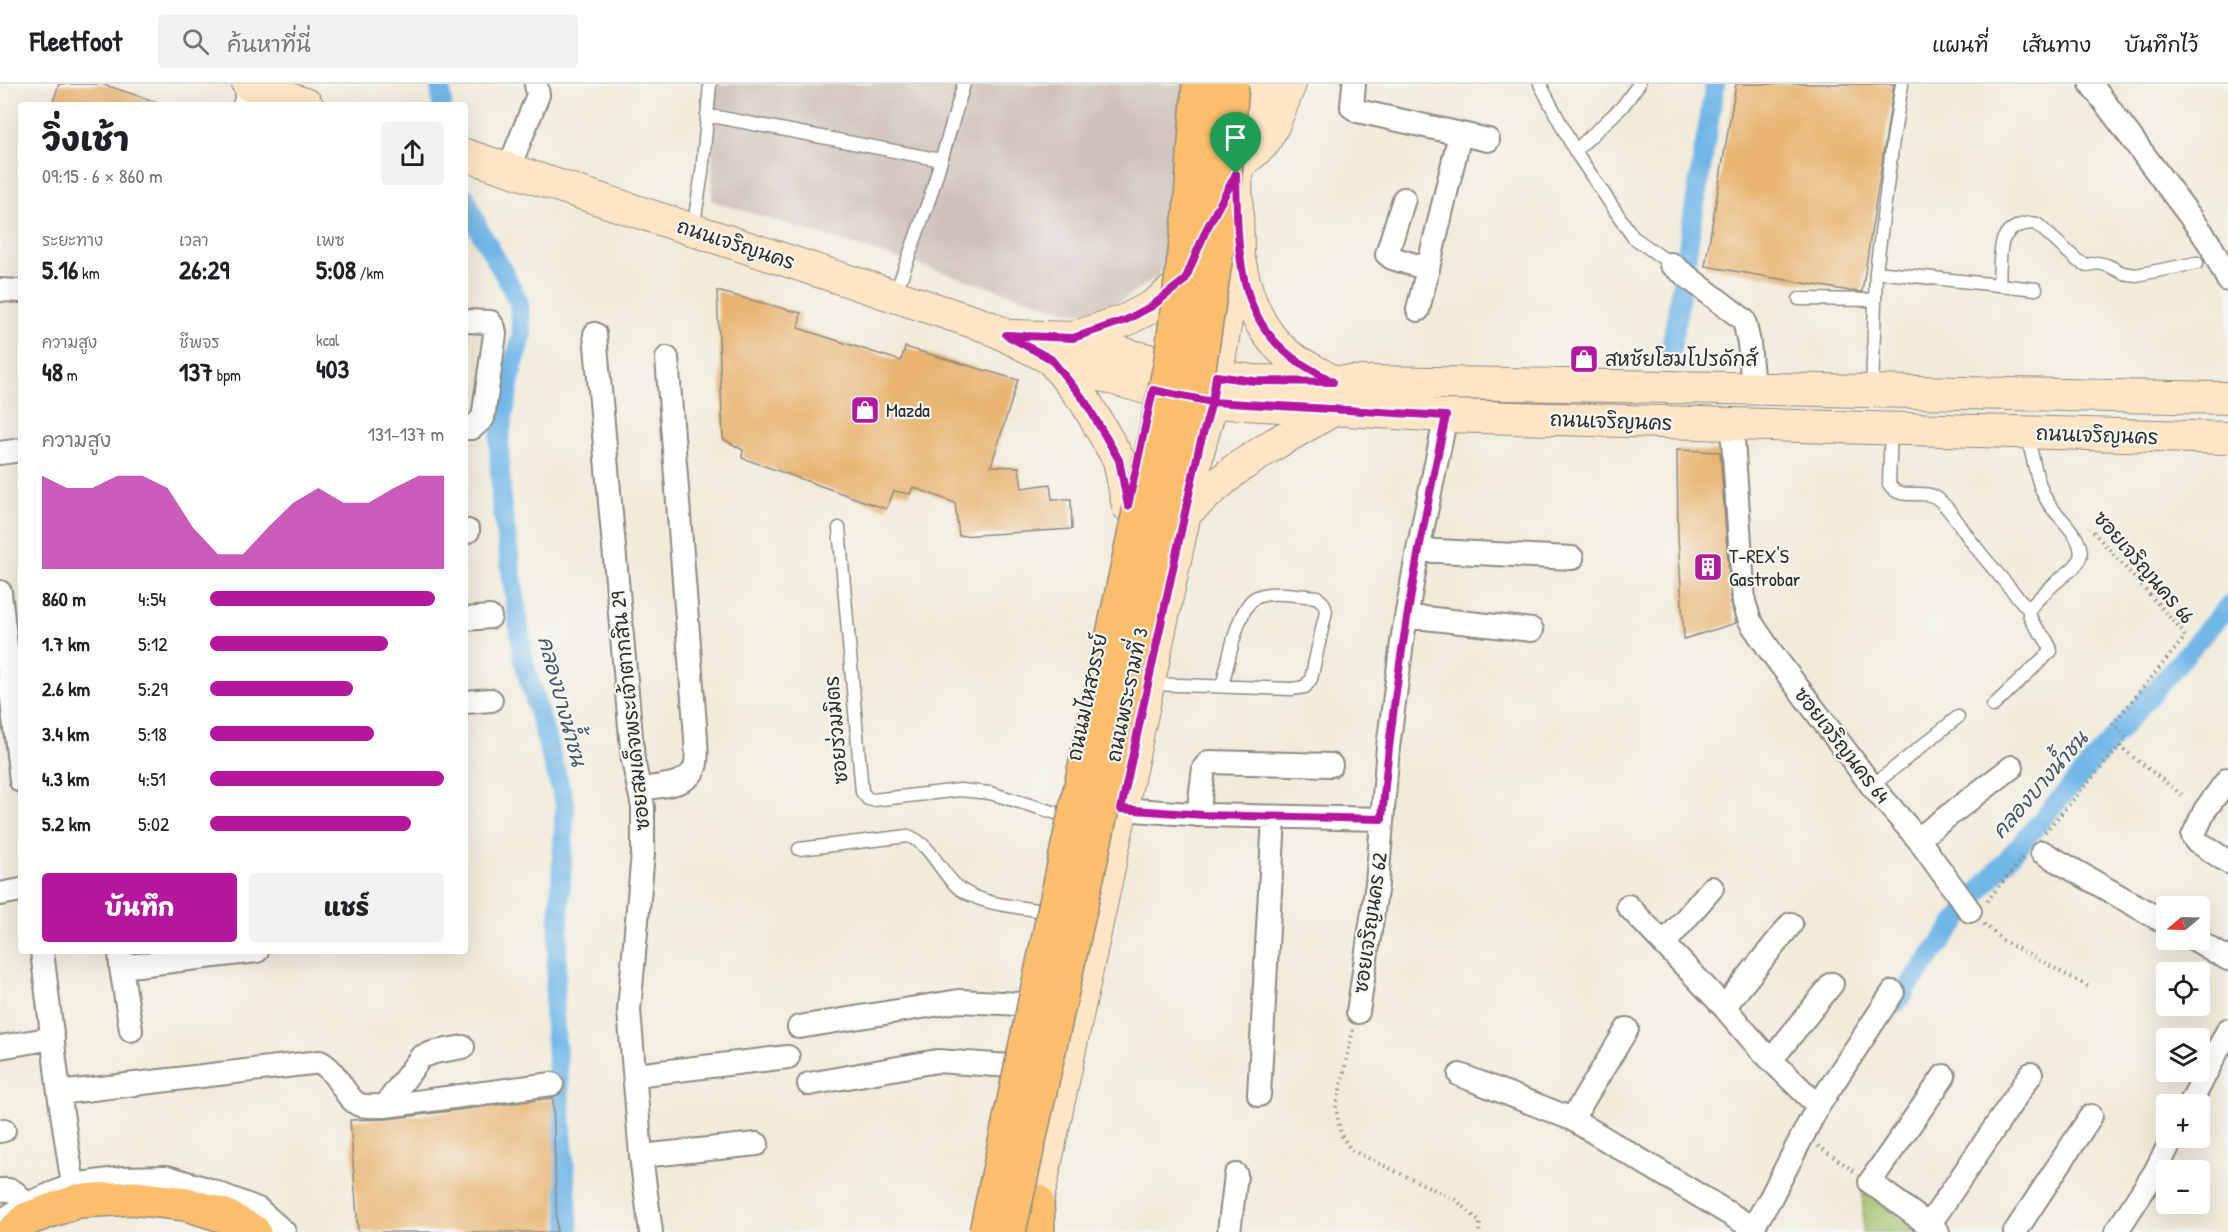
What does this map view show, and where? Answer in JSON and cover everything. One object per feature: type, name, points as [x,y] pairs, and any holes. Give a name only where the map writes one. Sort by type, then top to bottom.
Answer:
[{"type":"main road","points":[[246,84],[278,89],[302,102]]},
{"type":"main road","name":"ถนนพระรามที่ 3","points":[[986,1232],[1170,366],[1190,213],[1199,84]]},
{"type":"main road","points":[[1206,230],[1213,84]]},
{"type":"main road","name":"ถนนพระรามที่ 3","points":[[1009,1232],[1199,368],[1222,216],[1232,84]]},
{"type":"main road","name":"ถนนมไหสวรรย์","points":[[1035,1222],[1121,809],[1199,448],[1214,389],[1238,250],[1238,170],[1257,84]]},
{"type":"main road","points":[[1238,170],[1263,144],[1274,124],[1290,84]]},
{"type":"main road","name":"ถนนเจริญนคร","points":[[468,156],[988,327],[1051,359],[1158,376],[1214,389],[1333,396],[1754,388],[2228,398]]},
{"type":"main road","name":"ถนนมไหสวรรย์","points":[[975,1232],[1021,1004],[1158,376],[1185,280],[1206,230],[1238,170]]},
{"type":"main road","points":[[1186,512],[1236,469],[1276,443],[1333,396],[1271,338],[1257,316],[1245,288],[1238,250]]},
{"type":"main road","points":[[1073,338],[1126,320],[1152,306],[1185,280]]},
{"type":"main road","name":"ถนนเจริญนคร","points":[[1006,335],[1073,338],[1128,355],[1158,376]]},
{"type":"main road","points":[[1051,359],[1085,401],[1119,460],[1128,506]]},
{"type":"main road","name":"ถนนเจริญนคร","points":[[1333,396],[1446,416],[2228,438]]},
{"type":"main road","points":[[19,1218],[27,1219],[78,1201],[133,1197],[186,1204],[225,1216],[254,1232]]},
{"type":"main road","points":[[53,1228],[98,1214],[137,1213],[182,1220],[212,1232]]},
{"type":"street","points":[[502,167],[538,95],[536,84]]},
{"type":"street","points":[[1354,84],[1352,107],[1358,111],[1488,140]]},
{"type":"street","points":[[2091,84],[2212,249],[2228,280]]},
{"type":"street","points":[[1418,310],[1460,134]]},
{"type":"street","points":[[1404,199],[1387,254],[1392,258],[1428,269]]},
{"type":"street","points":[[1671,264],[1744,320],[1754,388]]},
{"type":"street","points":[[0,290],[18,291]]},
{"type":"street","points":[[468,321],[490,322],[495,334],[483,417],[472,428],[468,428]]},
{"type":"street","name":"ซอยสมเด็จพระเจ้าตากสิน 29","points":[[595,333],[633,760],[643,807],[643,853],[629,1010],[651,1232]]},
{"type":"street","points":[[639,789],[678,783],[688,777],[696,767],[696,738],[667,358]]},
{"type":"street","name":"ซอยเจริญนคร 62","points":[[1358,1012],[1377,884],[1388,747],[1407,616],[1418,550],[1446,416]]},
{"type":"street","name":"ซอยเจริญนคร 64","points":[[1732,425],[1744,602],[1750,621],[1872,786],[1918,839],[1969,910]]},
{"type":"street","points":[[0,453],[18,450]]},
{"type":"street","points":[[1418,550],[1572,558]]},
{"type":"street","points":[[0,592],[7,724],[18,769]]},
{"type":"street","points":[[1407,616],[1532,630]]},
{"type":"street","points":[[468,619],[490,617]]},
{"type":"street","points":[[468,702],[490,700]]},
{"type":"street","points":[[1198,814],[1204,768],[1209,762],[1330,765]]},
{"type":"street","points":[[1918,839],[2012,767]]},
{"type":"street","points":[[2228,779],[2205,810],[2193,837],[2228,862]]},
{"type":"street","points":[[1121,809],[1274,817],[1382,819]]},
{"type":"street","points":[[1259,1095],[1274,817]]},
{"type":"street","points":[[2038,845],[2156,917]]},
{"type":"street","points":[[1664,944],[1712,888]]},
{"type":"street","points":[[0,894],[18,891]]},
{"type":"street","points":[[1628,906],[1760,1048],[1818,1106]]},
{"type":"street","points":[[1724,1007],[1791,924]]},
{"type":"street","points":[[2210,948],[2228,959]]},
{"type":"street","points":[[42,954],[73,1185]]},
{"type":"street","points":[[131,1030],[121,959],[205,954]]},
{"type":"street","points":[[1772,1059],[1832,984]]},
{"type":"street","points":[[1460,1075],[1572,1119],[1752,1230],[1818,1106],[1893,992]]},
{"type":"street","points":[[799,1027],[958,1001],[1021,1004]]},
{"type":"street","points":[[1572,1119],[1627,1029]]},
{"type":"street","points":[[2195,1094],[2228,1030]]},
{"type":"street","points":[[0,1047],[52,1038]]},
{"type":"street","points":[[385,1106],[421,1057],[463,1047]]},
{"type":"street","points":[[635,1075],[788,1057]]},
{"type":"street","points":[[809,1084],[938,1060],[1010,1066]]},
{"type":"street","points":[[59,1093],[320,1062],[330,1067],[350,1098],[360,1105],[385,1106],[552,1084]]},
{"type":"street","points":[[1944,1076],[1870,1182],[1934,1228],[2031,1074]]},
{"type":"street","points":[[2015,1232],[2091,1116]]},
{"type":"street","points":[[642,1156],[757,1144]]},
{"type":"street","points":[[2115,1232],[2155,1172],[2167,1148]]},
{"type":"street","points":[[1228,1232],[1236,1175]]},
{"type":"street","points":[[0,1222],[19,1218],[73,1185],[124,1178],[167,1177],[207,1189],[258,1209],[284,1232]]},
{"type":"street","points":[[0,1190],[8,1189],[16,1192],[19,1218]]},
{"type":"lane","points":[[239,102],[246,84]]},
{"type":"lane","points":[[693,230],[702,173],[710,84]]},
{"type":"lane","points":[[894,296],[941,160],[964,84]]},
{"type":"lane","points":[[1540,84],[1575,152],[1633,237],[1671,264]]},
{"type":"lane","points":[[1575,152],[1622,107],[1639,84]]},
{"type":"lane","points":[[1872,392],[1876,272],[1902,84]]},
{"type":"lane","points":[[707,115],[941,160]]},
{"type":"lane","points":[[1999,285],[2003,240],[2012,230],[2029,222],[2037,224],[2078,261],[2087,265],[2107,264],[2123,273],[2136,275],[2212,249]]},
{"type":"lane","points":[[1876,272],[2036,289]]},
{"type":"lane","points":[[1799,299],[1875,300]]},
{"type":"lane","points":[[1892,428],[1888,484],[1895,492],[1901,494],[1928,494],[1941,501],[1974,546],[2029,610]]},
{"type":"lane","points":[[1993,706],[2051,651],[2050,645],[2029,618],[2029,610],[2037,599],[2077,564],[2081,555],[2080,545],[2047,502],[2039,482],[2027,433]]},
{"type":"lane","name":"ซอยร่วมมิตร","points":[[839,528],[862,792],[865,797],[873,800],[960,790],[990,793],[1063,815]]},
{"type":"lane","points":[[1148,684],[1292,689],[1305,687],[1311,679],[1326,611],[1324,604],[1317,597],[1268,594],[1255,597],[1242,611],[1222,686]]},
{"type":"lane","points":[[1872,786],[1958,717]]},
{"type":"lane","points":[[799,849],[908,836],[917,839],[946,875],[961,889],[986,901],[1042,912]]},
{"type":"path","name":"ซอยเจริญนคร 66","points":[[1969,910],[2038,845],[2127,738],[2113,724],[2185,637],[2176,623],[2087,525]]},
{"type":"path","points":[[2120,746],[2182,795]]},
{"type":"path","points":[[1969,910],[2002,940],[2089,987]]},
{"type":"path","name":"ซอยเจริญนคร 62","points":[[1358,1012],[1336,1108],[1341,1135],[1351,1150],[1456,1200],[1480,1222],[1479,1232]]},
{"type":"path","points":[[1802,1136],[1870,1182]]},
{"type":"shaded area","points":[[713,84],[1196,84],[1185,220],[1158,276],[1111,307],[1092,315],[1067,311],[712,201]]},
{"type":"green space","points":[[1863,1189],[1918,1232],[1863,1232]]},
{"type":"building","points":[[59,84],[102,84],[157,102],[53,102]]},
{"type":"building","points":[[1736,84],[1894,84],[1862,292],[1705,266]]},
{"type":"building","name":"Mazda","points":[[717,291],[801,313],[798,328],[901,361],[905,347],[1018,380],[991,466],[1019,467],[1022,488],[1050,484],[1052,499],[1071,499],[1072,529],[959,536],[955,503],[913,487],[910,494],[894,491],[886,509],[742,458],[743,450],[723,439]]},
{"type":"building","name":"T-REX'S Gastrobar","points":[[1677,450],[1720,452],[1731,603],[1736,623],[1684,639],[1678,537]]},
{"type":"building","points":[[553,1098],[557,1232],[358,1232],[350,1120],[387,1119]]},
{"type":"waterway","name":"คลองบางน้ำชน","points":[[440,84],[442,102]]},
{"type":"waterway","points":[[1670,355],[1715,84]]},
{"type":"waterway","name":"คลองบางน้ำชน","points":[[468,204],[479,230],[519,303],[522,337],[512,369],[499,441],[501,500],[524,662],[565,804],[554,1014],[569,1232]]},
{"type":"waterway","name":"คลองบางน้ำชน","points":[[1896,1003],[1977,894],[2228,606]]},
{"type":"place","name":"สหชัยโฮมโปรดักส์","points":[[1584,359]]},
{"type":"place","name":"Mazda","points":[[865,410]]},
{"type":"place","name":"T-REX'S Gastrobar","points":[[1708,567]]},
{"type":"route","points":[[1236,174],[1206,230],[1185,280],[1152,306],[1126,320],[1073,338],[1006,335],[1051,359],[1085,401],[1119,460],[1128,506],[1153,390],[1212,402],[1446,416],[1403,635],[1388,747],[1382,819],[1204,815],[1121,809],[1199,448],[1212,402],[1216,376],[1254,381],[1333,382],[1293,358],[1271,338],[1257,316],[1245,288],[1238,250],[1236,174]]}]
